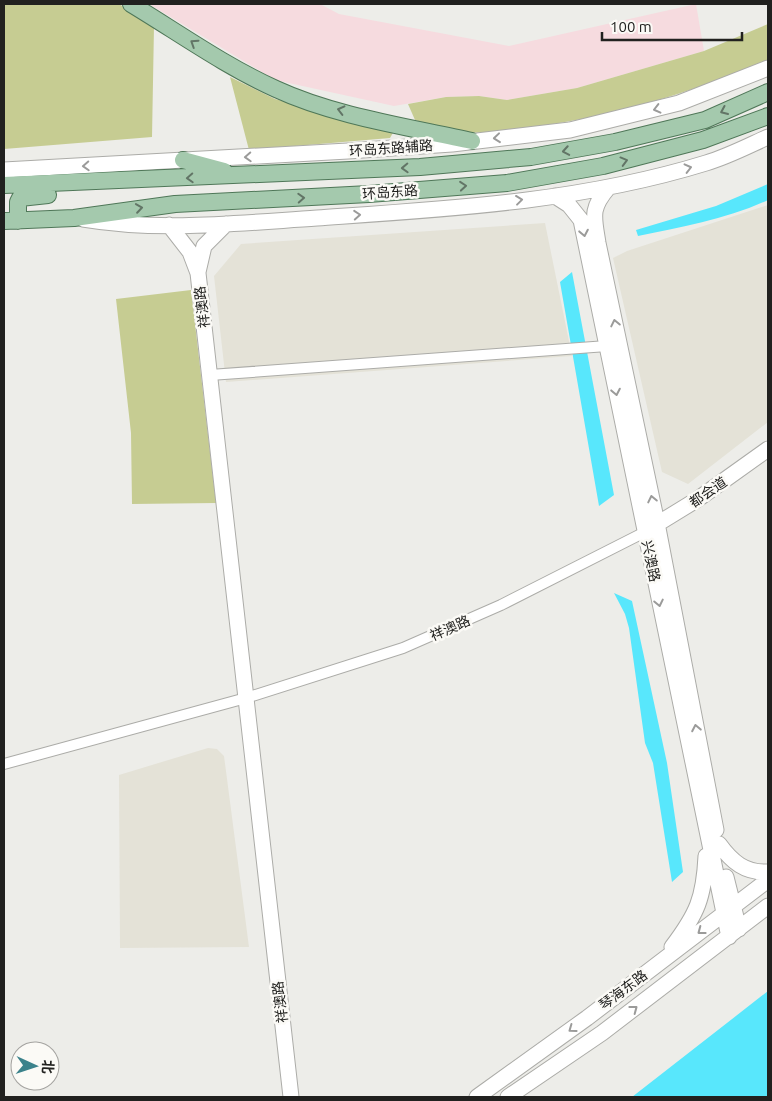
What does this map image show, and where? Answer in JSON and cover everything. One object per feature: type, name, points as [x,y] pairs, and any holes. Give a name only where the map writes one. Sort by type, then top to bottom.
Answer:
[{"type":"main road","points":[[131,4],[224,62],[277,90],[338,110],[472,141]]},
{"type":"main road","name":"环岛东路","points":[[4,185],[119,182],[420,167],[531,157],[615,142],[705,120],[768,92]]},
{"type":"main road","name":"环岛东路","points":[[11,221],[74,218],[175,204],[369,194],[507,183],[603,166],[703,140],[768,116]]},
{"type":"main road","points":[[183,160],[241,175]]},
{"type":"main road","points":[[11,221],[20,198],[56,195],[119,182]]},
{"type":"street","name":"环岛东路辅路","points":[[4,170],[348,151],[472,141],[577,129],[680,103],[768,68]]},
{"type":"street","points":[[74,218],[106,223],[226,224],[448,209],[608,188],[707,163],[768,137]]},
{"type":"street","name":"兴澳路","points":[[608,188],[596,202],[594,218],[598,243],[706,835],[734,933]]},
{"type":"street","name":"兴澳路","points":[[555,196],[569,205],[582,220],[607,346],[651,528],[719,844],[729,911]]},
{"type":"street","name":"祥澳路","points":[[198,273],[204,246],[226,224]]},
{"type":"street","name":"祥澳路","points":[[168,225],[190,252],[198,273],[291,1097]]},
{"type":"street","points":[[210,375],[607,346]]},
{"type":"street","name":"都会道","points":[[651,528],[698,499],[768,449]]},
{"type":"street","name":"祥澳路","points":[[4,764],[246,698],[403,648],[501,605],[651,528]]},
{"type":"street","points":[[660,962],[693,918],[701,899],[705,874],[706,835]]},
{"type":"street","points":[[719,844],[730,859],[742,868],[754,872],[768,872]]},
{"type":"street","name":"琴海东路","points":[[477,1097],[729,911],[768,880]]},
{"type":"street","name":"琴海东路","points":[[508,1097],[602,1033],[768,906]]},
{"type":"shaded area","points":[[149,4],[320,4],[339,14],[509,46],[696,4],[704,51],[577,88],[507,100],[479,96],[446,97],[394,106],[275,80]]},
{"type":"shaded area","points":[[768,205],[768,422],[688,484],[662,472],[613,258],[627,251]]},
{"type":"shaded area","points":[[545,223],[572,356],[226,382],[214,276],[241,244]]},
{"type":"shaded area","points":[[208,748],[217,749],[224,756],[249,947],[120,948],[119,775]]},
{"type":"green space","points":[[4,4],[119,4],[154,26],[152,137],[4,149]]},
{"type":"green space","points":[[768,24],[768,60],[678,94],[588,118],[506,130],[475,133],[456,132],[415,120],[408,104],[446,97],[479,96],[507,100],[577,88],[704,51]]},
{"type":"green space","points":[[230,77],[275,99],[394,131],[390,138],[249,150]]},
{"type":"green space","points":[[191,290],[216,503],[132,504],[131,433],[116,299]]},
{"type":"water","points":[[768,184],[768,200],[753,207],[704,222],[638,236],[636,230],[716,206]]},
{"type":"water","points":[[572,272],[614,495],[599,506],[560,282]]},
{"type":"water","points":[[614,593],[632,601],[667,763],[683,872],[672,882],[653,763],[645,743],[629,628],[625,614]]},
{"type":"water","points":[[768,991],[768,1097],[632,1097]]}]
